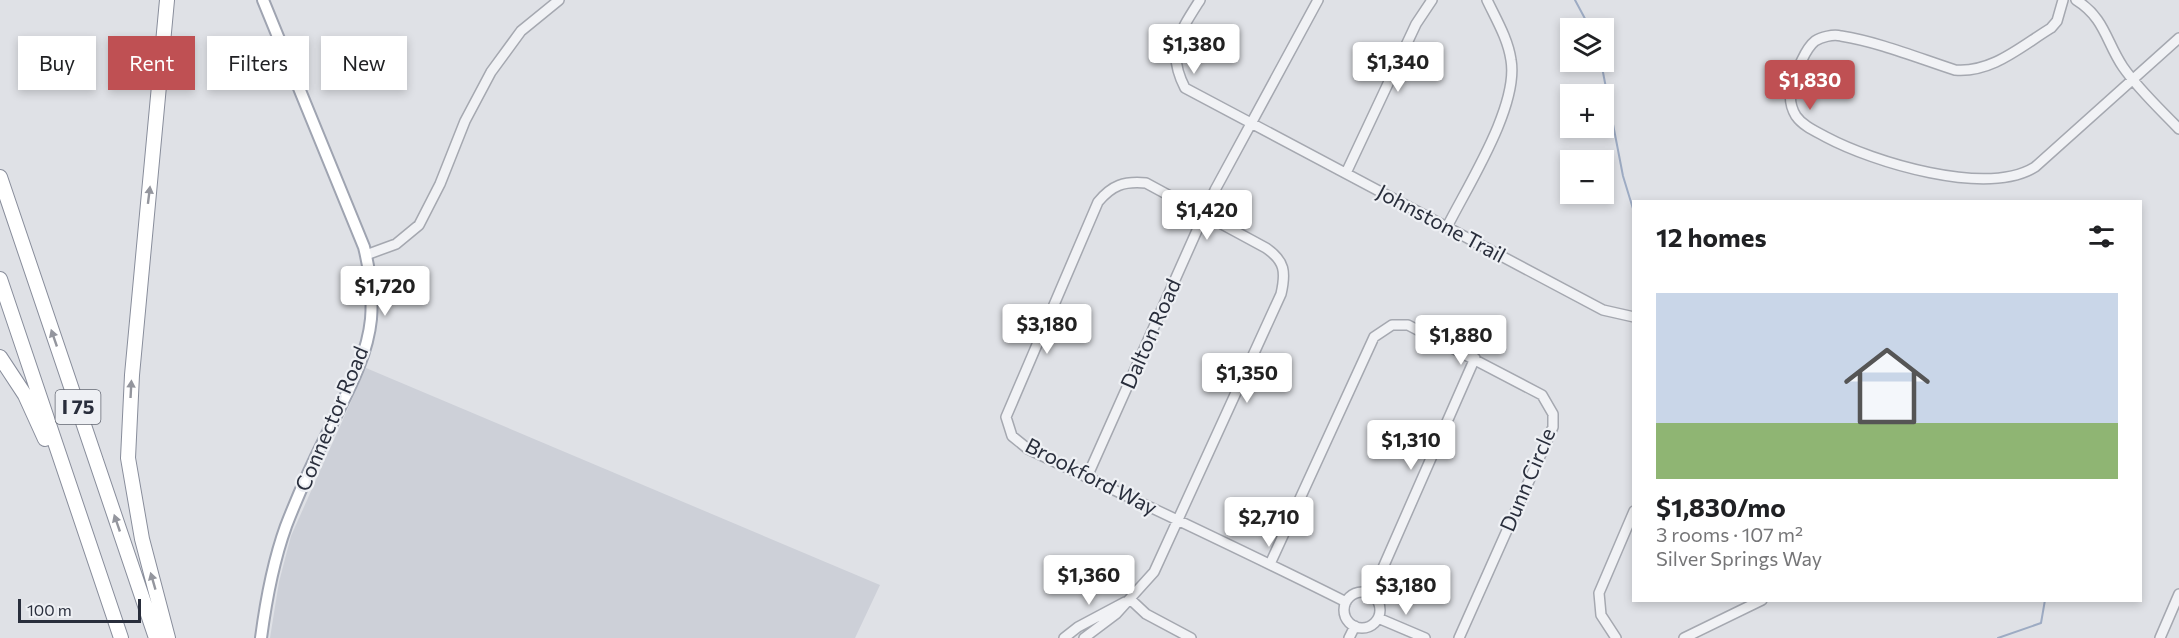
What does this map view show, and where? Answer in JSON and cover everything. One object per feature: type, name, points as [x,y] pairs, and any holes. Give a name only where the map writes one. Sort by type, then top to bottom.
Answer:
[{"type":"highway","points":[[167,0],[132,375],[128,458],[142,539],[168,638]]},
{"type":"highway","name":"I 75","points":[[0,177],[156,638]]},
{"type":"highway","name":"I 75","points":[[0,279],[120,638]]},
{"type":"highway","points":[[0,357],[37,418],[120,638]]},
{"type":"main road","name":"Connector Road","points":[[261,638],[268,589],[286,527],[319,449],[353,380],[366,343],[372,300],[366,255],[263,0]]},
{"type":"street","points":[[366,255],[396,243],[419,225],[440,184],[465,122],[491,72],[521,31],[559,0]]},
{"type":"street","name":"Johnstone Trail","points":[[1200,0],[1175,47],[1175,68],[1185,88],[1603,310],[1632,317]]},
{"type":"street","name":"Dalton Road","points":[[1086,477],[1204,214],[1318,0]]},
{"type":"street","points":[[1346,173],[1416,24],[1432,0]]},
{"type":"street","points":[[1447,227],[1502,118],[1511,85],[1513,72],[1508,47],[1487,0]]},
{"type":"street","points":[[2063,0],[2056,21],[2050,28],[1998,62],[1970,71],[1954,70],[1839,35],[1815,41],[1806,51],[1793,80],[1790,95],[1792,106],[1797,117],[1809,128],[1852,151],[1922,172],[2005,178],[2023,175],[2036,168],[2179,38]]},
{"type":"street","points":[[2076,0],[2091,11],[2105,29],[2121,65],[2179,129]]},
{"type":"street","name":"Brookford Way","points":[[1084,638],[1103,626],[1154,572],[1179,522],[1281,294],[1285,276],[1280,258],[1146,183],[1129,182],[1116,185],[1098,202],[1006,417],[1012,436],[1028,449],[1179,522],[1270,564],[1346,602]]},
{"type":"street","name":"Dunn Circle","points":[[1270,564],[1374,337],[1392,325],[1408,325],[1542,395],[1553,414],[1553,427],[1459,638]]},
{"type":"street","points":[[1371,595],[1475,358]]},
{"type":"street","points":[[1616,638],[1601,615],[1599,593],[1632,516]]},
{"type":"street","points":[[1362,592],[1371,595],[1379,605],[1378,618],[1372,625],[1363,628],[1355,626],[1344,614],[1346,602],[1352,595],[1362,592]]},
{"type":"street","points":[[2160,638],[2179,594]]},
{"type":"street","points":[[1064,638],[1078,627],[1130,599],[1146,614],[1191,638]]},
{"type":"street","points":[[1684,638],[1758,602]]},
{"type":"street","points":[[1378,618],[1425,638]]},
{"type":"street","points":[[1349,638],[1355,626]]},
{"type":"shaded area","points":[[366,368],[880,585],[855,638],[270,638],[279,582],[291,536]]},
{"type":"waterway","points":[[1575,0],[1585,18]]},
{"type":"waterway","points":[[1603,72],[1623,176],[1632,205]]},
{"type":"waterway","points":[[1998,638],[2041,623],[2045,602]]}]
